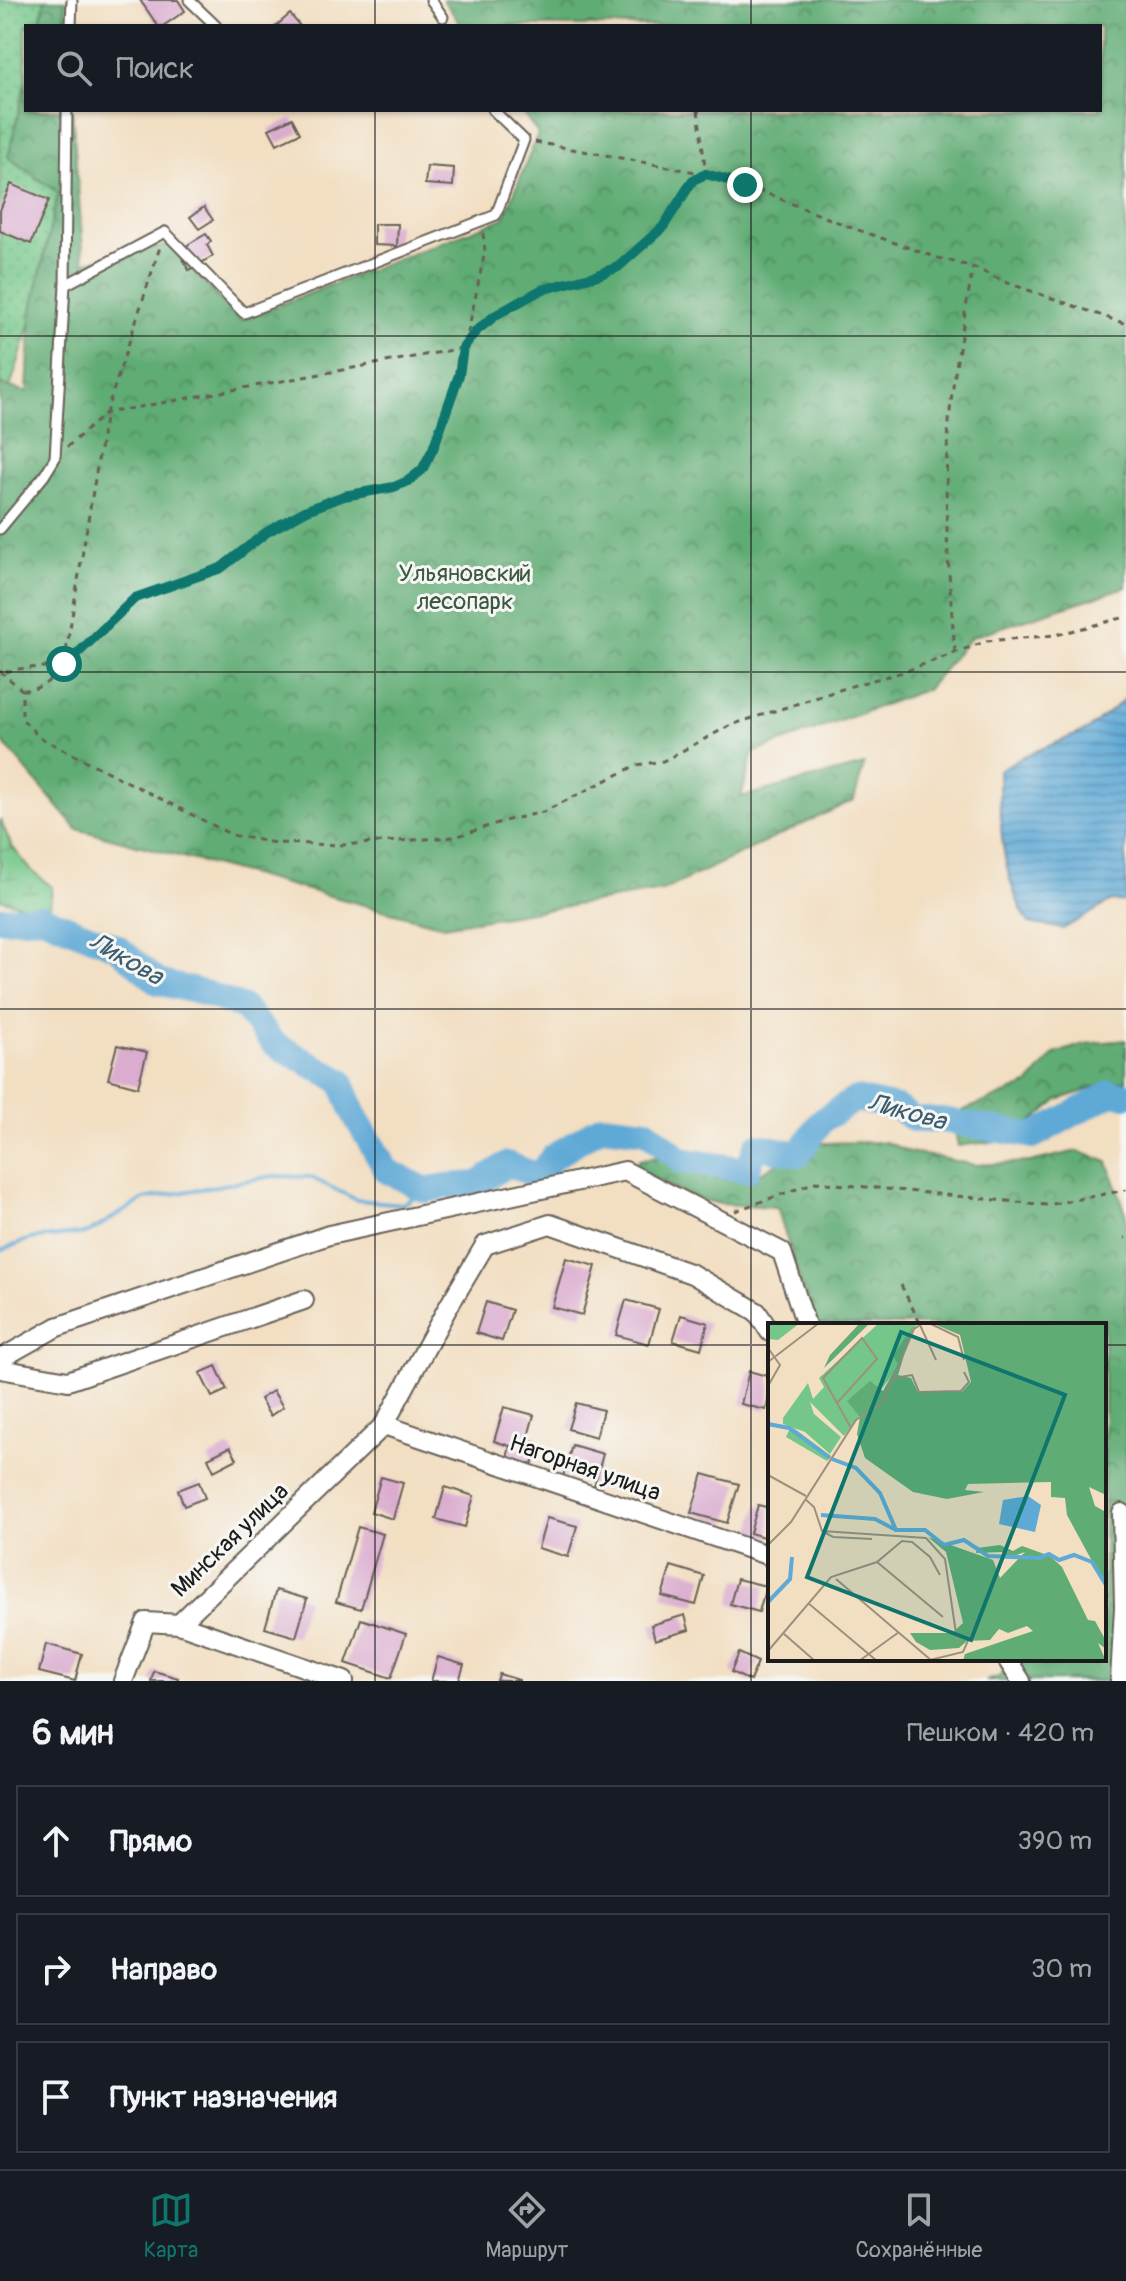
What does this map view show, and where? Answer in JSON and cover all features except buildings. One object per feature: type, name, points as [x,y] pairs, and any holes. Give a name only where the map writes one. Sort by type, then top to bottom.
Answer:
[{"type":"street","points":[[0,1359],[57,1327],[329,1235],[625,1171],[782,1252],[805,1323]]},
{"type":"street","name":"Минская улица","points":[[123,1681],[146,1622],[179,1624],[384,1425],[485,1245],[550,1224],[692,1274],[757,1312],[768,1329]]},
{"type":"street","points":[[0,1369],[68,1381],[304,1300]]},
{"type":"street","name":"Нагорная улица","points":[[384,1425],[768,1555]]},
{"type":"street","points":[[1120,1681],[1124,1607],[1123,1519]]},
{"type":"street","points":[[179,1624],[344,1681]]},
{"type":"street","points":[[1008,1661],[1021,1681]]},
{"type":"lane","points":[[71,24],[72,0]]},
{"type":"lane","points":[[189,0],[214,24]]},
{"type":"lane","points":[[431,0],[443,17]]},
{"type":"lane","points":[[0,529],[55,458],[65,285],[67,112]]},
{"type":"lane","points":[[65,285],[165,232],[244,313],[496,215],[524,140],[495,112]]},
{"type":"path","points":[[698,112],[706,174]]},
{"type":"path","points":[[524,140],[706,174],[745,185],[907,247],[973,267],[1005,282],[1126,324]]},
{"type":"path","points":[[55,458],[106,413],[463,348],[476,331],[496,315],[541,290],[618,267],[663,227],[693,180],[706,174]]},
{"type":"path","points":[[2,672],[22,690],[45,686],[64,664],[135,598],[221,568],[267,532],[307,510],[344,496],[394,487],[422,470],[433,449],[459,375],[485,251],[482,220]]},
{"type":"path","points":[[64,664],[106,413],[165,232]]},
{"type":"path","points":[[955,652],[947,500],[952,397],[973,267]]},
{"type":"path","points":[[22,690],[22,719],[39,737],[232,835],[275,843],[342,845],[455,837],[543,812],[637,765],[663,761],[731,725],[903,672],[987,641],[1056,635],[1126,617]]},
{"type":"path","points":[[2,672],[46,669],[64,664]]},
{"type":"path","points":[[717,1218],[816,1182],[1047,1205],[1126,1190]]},
{"type":"path","points":[[901,1285],[920,1323]]},
{"type":"green space","points":[[0,0],[69,0],[68,24],[24,24],[24,112],[63,112],[61,227],[0,419]]},
{"type":"green space","points":[[45,0],[64,0],[66,24],[39,24]]},
{"type":"green space","name":"Ульяновский лесопарк","points":[[443,0],[1126,0],[1126,587],[971,637],[927,689],[753,753],[741,797],[864,765],[854,800],[662,891],[443,926],[77,829],[0,739],[0,384],[27,392],[31,314],[58,193],[8,157],[24,89],[24,112],[72,112],[84,262],[168,245],[240,320],[504,218],[538,134],[522,112],[1102,112],[1102,24],[461,24]]},
{"type":"green space","points":[[0,819],[11,845],[31,870],[52,887],[50,907],[30,908],[0,899]]},
{"type":"green space","points":[[1126,1040],[1126,1081],[1110,1082],[1058,1100],[1033,1121],[998,1141],[958,1146],[951,1115],[1028,1085],[1054,1054],[1084,1044]]},
{"type":"green space","points":[[885,1142],[910,1152],[975,1165],[1030,1162],[1077,1151],[1108,1162],[1126,1213],[1126,1681],[986,1681],[999,1677],[1011,1661],[1106,1661],[1106,1323],[817,1323],[800,1282],[777,1207],[720,1204],[692,1197],[640,1172],[637,1161],[660,1158],[725,1179],[738,1179],[760,1173],[810,1145]]},
{"type":"water","points":[[1126,698],[1126,902],[1112,901],[1063,929],[1029,923],[1012,888],[1007,868],[1001,829],[999,770],[1087,730]]},
{"type":"waterway","name":"Ликова","points":[[0,919],[42,917],[117,947],[158,982],[208,994],[244,1008],[274,1044],[341,1081],[355,1116],[387,1171],[426,1190],[478,1184],[507,1164],[538,1176],[553,1157],[602,1126],[647,1131],[681,1160],[747,1170],[757,1146],[799,1154],[822,1120],[856,1099],[897,1108],[915,1120],[942,1120],[1033,1136],[1111,1093],[1126,1095]]},
{"type":"waterway","points":[[0,1251],[30,1239],[88,1233],[144,1199],[273,1176],[310,1177],[357,1200],[403,1204],[426,1190]]},
{"type":"route","points":[[64,664],[135,598],[221,568],[267,532],[307,510],[344,496],[394,487],[408,481],[422,470],[433,449],[459,375],[463,348],[476,331],[496,315],[541,290],[618,267],[663,227],[693,180],[706,174],[745,185]]}]
